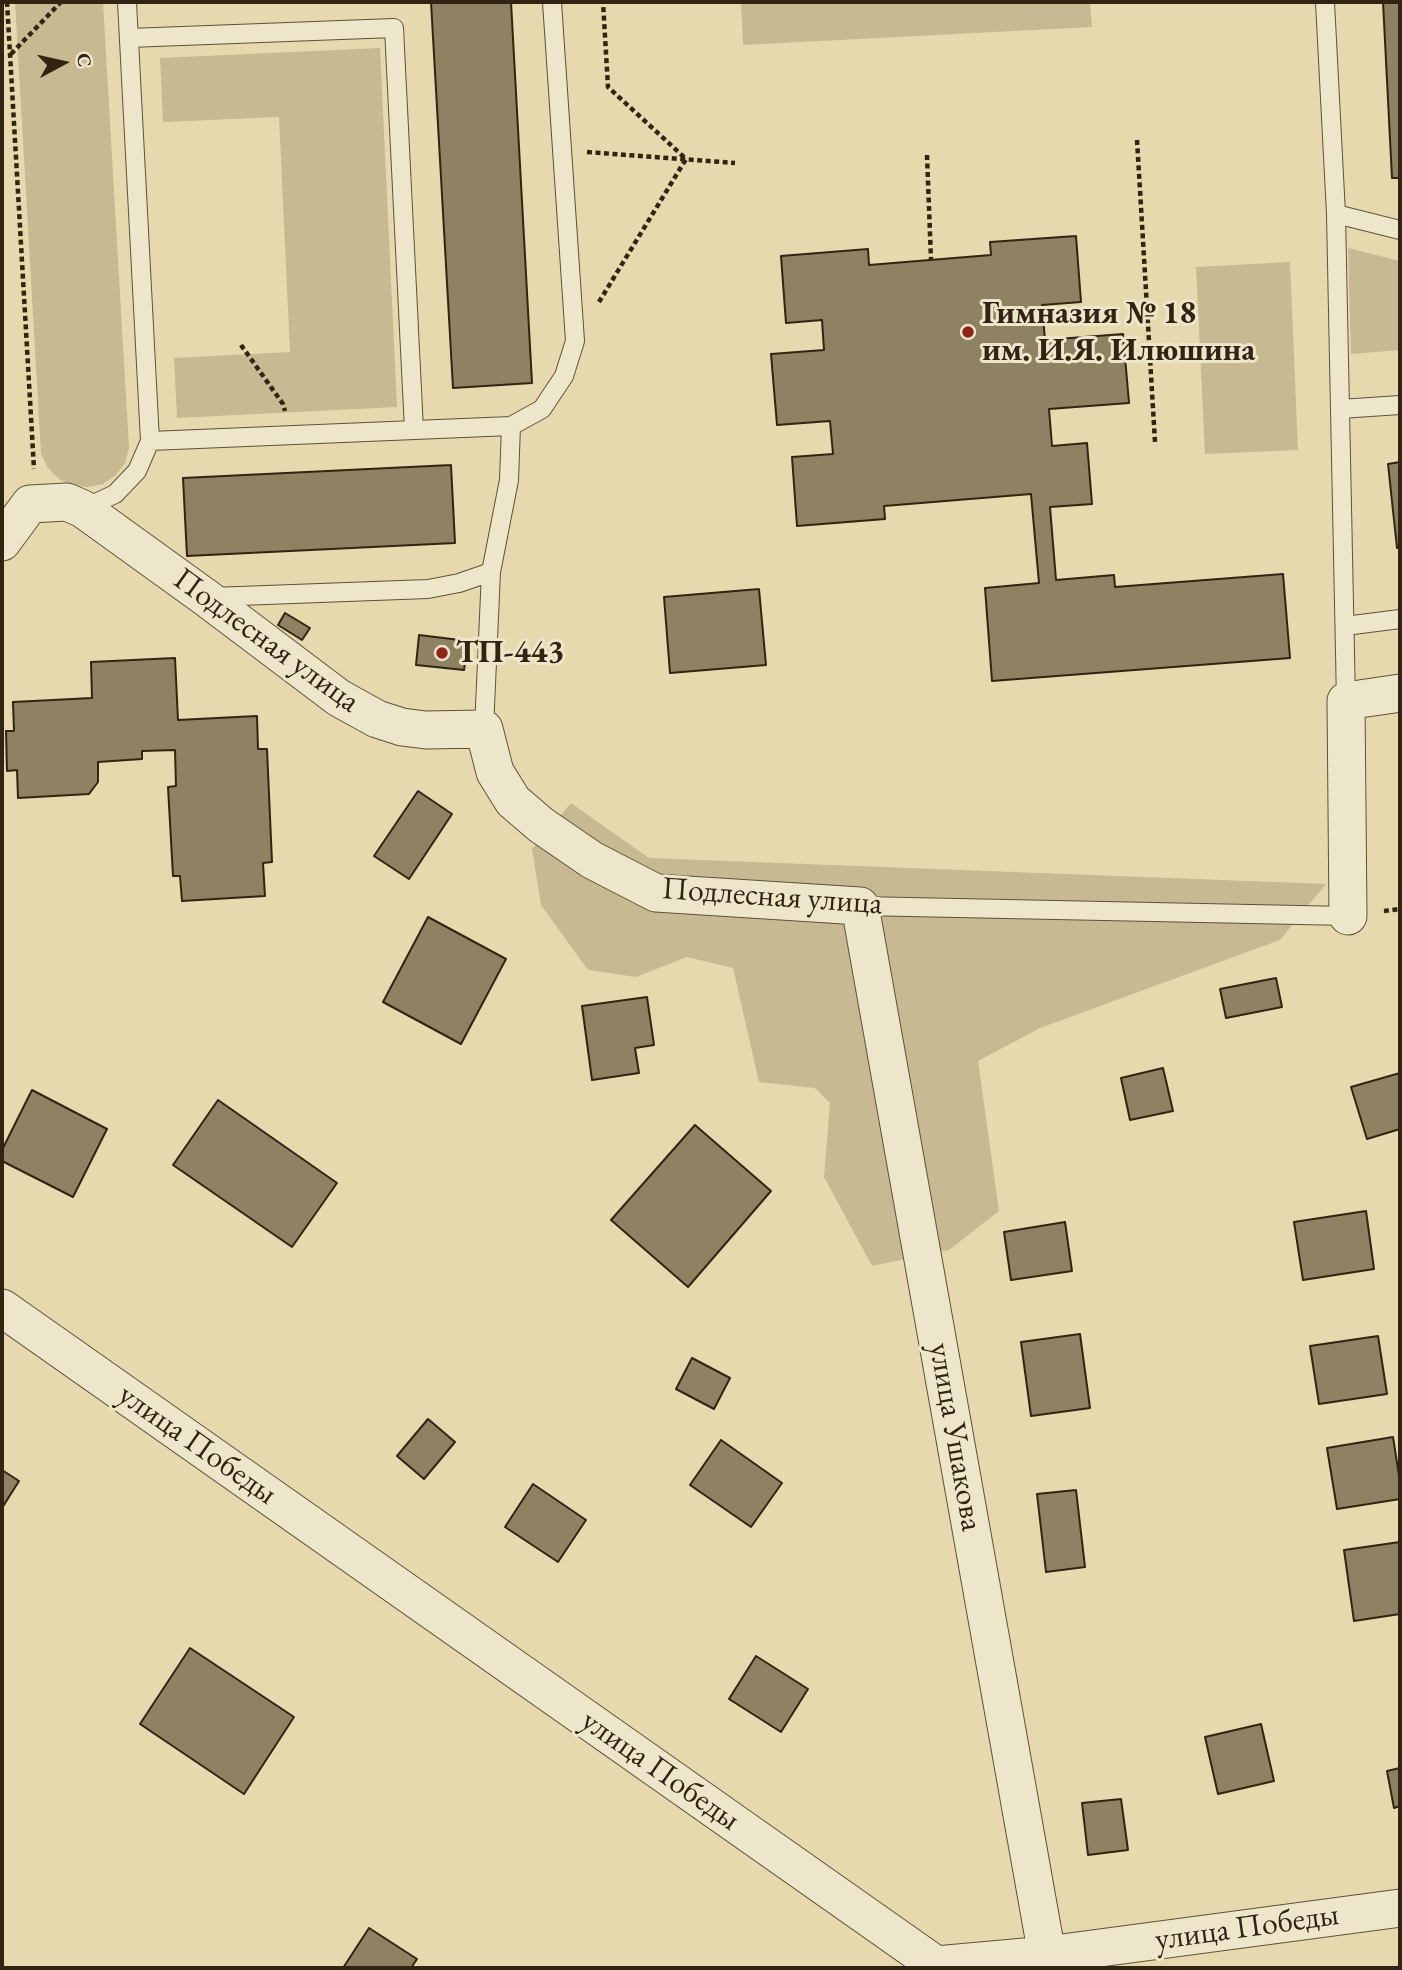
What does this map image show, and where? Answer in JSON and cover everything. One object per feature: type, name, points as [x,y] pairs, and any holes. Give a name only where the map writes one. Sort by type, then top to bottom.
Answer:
[{"type":"street","name":"Подлесная улица","points":[[30,504],[67,502],[83,509],[339,698],[377,719],[402,727],[426,730],[484,730],[495,772],[513,801],[541,825],[592,860],[656,892],[860,906]]},
{"type":"street","points":[[2,542],[30,504]]},
{"type":"street","points":[[1346,701],[1400,693]]},
{"type":"street","name":"Подлесная улица","points":[[1346,701],[1348,916]]},
{"type":"street","name":"улица Ушакова","points":[[860,906],[1046,1962]]},
{"type":"street","name":"улица Победы","points":[[2,1308],[935,1967],[1046,1962],[1400,1908]]},
{"type":"lane","points":[[83,509],[116,494],[137,471],[150,441],[127,2]]},
{"type":"lane","points":[[150,441],[511,426],[542,409],[564,376],[575,341],[552,2]]},
{"type":"lane","points":[[1325,2],[1336,214],[1346,701]]},
{"type":"lane","points":[[129,38],[394,28],[414,430]]},
{"type":"lane","points":[[1336,214],[1400,230]]},
{"type":"lane","points":[[1340,409],[1400,405]]},
{"type":"lane","points":[[484,730],[491,572],[509,480],[511,426]]},
{"type":"lane","points":[[205,597],[428,590],[491,572]]},
{"type":"lane","points":[[1345,626],[1400,618]]},
{"type":"lane","name":"Подлесная улица","points":[[860,906],[1348,916]]},
{"type":"path","points":[[6,2],[35,458],[30,504]]},
{"type":"path","points":[[10,55],[61,2]]},
{"type":"path","points":[[603,2],[608,87],[687,159]]},
{"type":"path","points":[[1137,140],[1155,442]]},
{"type":"path","points":[[562,150],[735,163]]},
{"type":"path","points":[[927,155],[931,260]]},
{"type":"path","points":[[575,341],[687,159]]},
{"type":"path","points":[[241,345],[283,404],[292,435]]},
{"type":"shaded area","points":[[15,2],[103,2],[129,448],[125,463],[116,475],[103,484],[88,487],[73,486],[59,479],[48,468],[41,454]]},
{"type":"shaded area","points":[[741,2],[1090,2],[1092,27],[743,45]]},
{"type":"shaded area","points":[[380,48],[397,407],[177,418],[174,358],[290,352],[279,117],[163,122],[160,58]]},
{"type":"shaded area","points":[[1348,248],[1400,261],[1400,350],[1351,354]]},
{"type":"shaded area","points":[[1290,262],[1298,450],[1205,454],[1196,267]]},
{"type":"shaded area","points":[[571,803],[649,858],[1326,884],[1280,940],[1040,1028],[978,1061],[999,1211],[949,1250],[872,1266],[824,1177],[830,1103],[815,1088],[759,1082],[733,968],[687,957],[636,977],[588,970],[541,905],[532,849]]},
{"type":"building","points":[[431,2],[511,2],[532,383],[453,388]]},
{"type":"building","points":[[1383,2],[1400,2],[1400,178],[1392,178]]},
{"type":"building","points":[[1076,236],[1081,302],[1042,305],[1045,340],[1123,334],[1129,403],[1049,409],[1052,446],[1087,443],[1092,504],[1050,507],[1056,580],[1114,575],[1115,587],[1283,574],[1290,658],[992,681],[985,588],[1039,583],[1031,494],[884,506],[885,519],[797,526],[792,457],[833,454],[830,421],[777,425],[771,354],[824,350],[822,320],[786,323],[781,256],[868,249],[869,265],[991,255],[990,242]]},
{"type":"building","points":[[1400,462],[1400,548],[1397,548],[1388,464]]},
{"type":"building","points":[[451,465],[455,543],[187,556],[183,478]]},
{"type":"building","points":[[759,589],[766,665],[670,673],[664,597]]},
{"type":"building","points":[[285,613],[310,628],[302,640],[278,625]]},
{"type":"building","name":"ТП-443","points":[[419,635],[468,641],[464,670],[416,665]]},
{"type":"building","points":[[175,658],[178,720],[257,716],[258,749],[267,749],[272,862],[263,863],[265,896],[182,901],[180,876],[173,876],[168,787],[176,786],[175,750],[142,751],[142,759],[98,762],[98,782],[89,794],[18,798],[17,770],[7,771],[6,731],[14,731],[13,702],[92,698],[91,662]]},
{"type":"building","points":[[418,791],[452,814],[409,879],[374,856]]},
{"type":"building","points":[[428,917],[506,959],[461,1044],[383,1002]]},
{"type":"building","points":[[1276,978],[1282,1007],[1226,1018],[1220,989]]},
{"type":"building","points":[[647,997],[654,1045],[635,1048],[639,1073],[592,1080],[582,1006]]},
{"type":"building","points":[[1163,1068],[1173,1111],[1130,1120],[1121,1078]]},
{"type":"building","points":[[1400,1073],[1400,1129],[1367,1139],[1351,1087]]},
{"type":"building","points":[[32,1090],[107,1129],[73,1197],[2,1161],[2,1150]]},
{"type":"building","points":[[218,1100],[337,1183],[292,1247],[173,1165]]},
{"type":"building","points":[[695,1125],[771,1191],[688,1287],[611,1220]]},
{"type":"building","points":[[1366,1211],[1374,1269],[1303,1280],[1294,1222]]},
{"type":"building","points":[[1065,1222],[1072,1271],[1011,1280],[1004,1232]]},
{"type":"building","points":[[1080,1334],[1090,1408],[1031,1416],[1021,1342]]},
{"type":"building","points":[[1378,1336],[1387,1394],[1319,1404],[1310,1346]]},
{"type":"building","points":[[692,1358],[730,1378],[714,1409],[676,1389]]},
{"type":"building","points":[[428,1419],[455,1442],[424,1479],[397,1456]]},
{"type":"building","points":[[1393,1437],[1400,1499],[1337,1509],[1327,1448]]},
{"type":"building","points":[[721,1440],[782,1483],[751,1527],[690,1485]]},
{"type":"building","points":[[2,1470],[19,1481],[2,1508]]},
{"type":"building","points":[[533,1484],[586,1520],[558,1562],[505,1527]]},
{"type":"building","points":[[1076,1490],[1085,1567],[1046,1572],[1037,1494]]},
{"type":"building","points":[[1400,1542],[1400,1614],[1354,1621],[1344,1550]]},
{"type":"building","points":[[190,1648],[294,1717],[244,1794],[140,1724]]},
{"type":"building","points":[[756,1656],[808,1689],[781,1732],[729,1699]]},
{"type":"building","points":[[1261,1724],[1274,1781],[1218,1794],[1205,1737]]},
{"type":"building","points":[[1400,1768],[1400,1806],[1394,1808],[1387,1771]]},
{"type":"building","points":[[1121,1799],[1128,1850],[1088,1855],[1082,1803]]},
{"type":"building","points":[[369,1928],[417,1959],[411,1968],[343,1968]]},
{"type":"place","name":"Гимназия № 18 им. И.Я. Илюшина","points":[[968,332]]},
{"type":"place","name":"ТП-443","points":[[442,653]]}]
